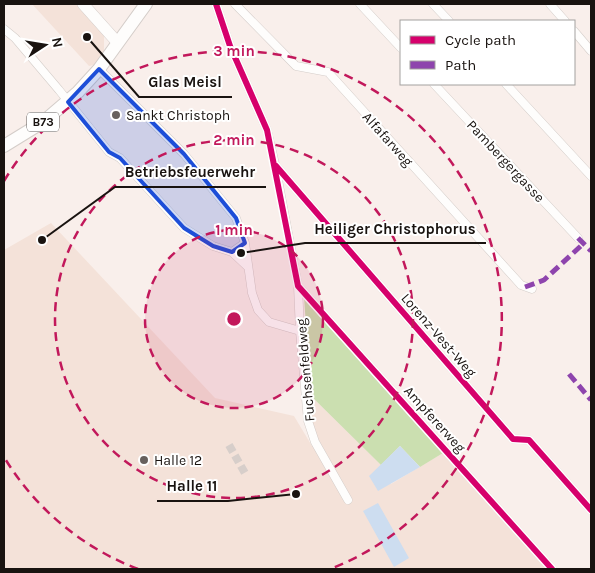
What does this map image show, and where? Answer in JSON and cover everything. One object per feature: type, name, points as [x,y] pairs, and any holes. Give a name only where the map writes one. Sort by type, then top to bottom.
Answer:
[{"type":"main road","name":"B73","points":[[4,146],[43,122],[68,102],[99,69],[146,4]]},
{"type":"street","points":[[83,4],[117,42]]},
{"type":"street","name":"Fuchsenfeldweg","points":[[216,4],[230,46],[267,130],[275,164],[298,286],[308,421],[315,442],[348,500]]},
{"type":"street","name":"Alfafarweg","points":[[235,4],[296,66],[328,72],[522,285],[532,289]]},
{"type":"street","points":[[360,4],[400,47]]},
{"type":"street","points":[[433,4],[448,20]]},
{"type":"street","points":[[550,4],[564,20]]},
{"type":"street","points":[[4,29],[21,46],[109,152],[120,158],[184,228],[213,246],[232,252],[248,267]]},
{"type":"street","points":[[575,32],[591,51]]},
{"type":"street","points":[[99,69],[184,154],[236,218],[245,243],[252,293],[258,310],[269,322],[300,331]]},
{"type":"street","name":"Pambergergasse","points":[[435,85],[578,238]]},
{"type":"street","points":[[507,85],[591,176]]},
{"type":"street","name":"Lorenz-Vest-Weg","points":[[275,164],[513,439],[529,440],[591,510]]},
{"type":"street","points":[[232,252],[245,243]]},
{"type":"street","name":"Ampfererweg","points":[[298,286],[552,569]]},
{"type":"highlighted area","points":[[99,69],[184,154],[236,218],[245,243],[232,252],[213,246],[184,228],[120,158],[109,152],[68,102]]},
{"type":"shaded area","points":[[32,4],[76,4],[104,35],[104,51],[98,64],[89,66]]},
{"type":"shaded area","points":[[51,223],[215,398],[294,416],[312,446],[315,442],[308,421],[310,395],[381,465],[370,476],[391,484],[443,453],[547,569],[4,569],[4,250]]},
{"type":"green space","points":[[304,297],[443,453],[420,467],[400,446],[381,465],[310,395]]},
{"type":"water","points":[[400,446],[420,467],[378,491],[369,476]]},
{"type":"water","points":[[378,503],[409,558],[394,567],[363,511]]},
{"type":"tunnel","points":[[229,445],[246,475]]},
{"type":"marked path","points":[[578,238],[591,251]]},
{"type":"marked path","points":[[525,287],[544,280],[583,244]]},
{"type":"marked path","points":[[569,374],[591,400]]},
{"type":"cycle path","points":[[216,4],[230,46],[267,130],[298,286],[552,569]]},
{"type":"cycle path","points":[[276,166],[513,439],[529,440],[591,510]]},
{"type":"place","name":"Glas Meisl","points":[[87,37]]},
{"type":"place","name":"Sankt Christoph","points":[[116,115]]},
{"type":"place","name":"Betriebsfeuerwehr","points":[[42,240]]},
{"type":"place","name":"Heiliger Christophorus","points":[[241,253]]},
{"type":"place","name":"Halle 12","points":[[144,460]]},
{"type":"place","name":"Halle 11","points":[[296,494]]}]
